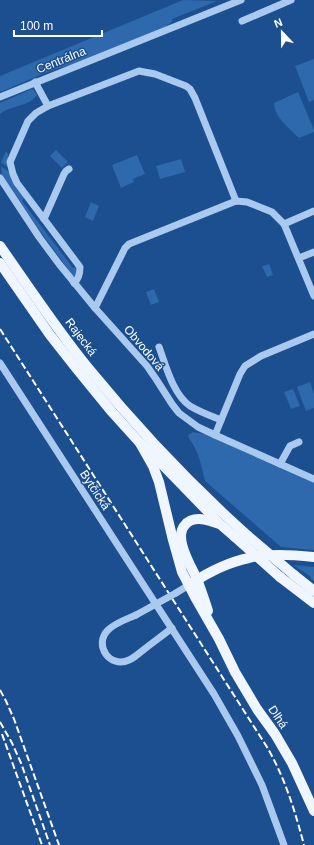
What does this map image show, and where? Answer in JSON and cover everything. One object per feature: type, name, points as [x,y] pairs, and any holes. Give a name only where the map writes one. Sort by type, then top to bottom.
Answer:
[{"type":"main road","name":"Rajecká","points":[[0,246],[59,330],[144,440]]},
{"type":"main road","name":"Rajecká","points":[[0,263],[50,335],[76,368],[112,412],[144,440]]},
{"type":"main road","points":[[144,440],[154,456],[220,524],[280,577],[314,603]]},
{"type":"main road","points":[[144,440],[248,536],[314,591]]},
{"type":"main road","points":[[144,440],[162,492],[182,572],[193,583]]},
{"type":"main road","points":[[193,583],[180,533],[187,522],[193,520],[204,520],[220,524]]},
{"type":"main road","points":[[193,583],[226,565],[250,557],[314,557]]},
{"type":"main road","name":"Dlhá","points":[[193,583],[235,672],[292,763],[314,811]]},
{"type":"street","name":"Centrálna","points":[[0,97],[241,0]]},
{"type":"street","points":[[242,21],[291,0]]},
{"type":"street","points":[[74,283],[80,273],[80,267],[17,183],[10,162],[28,121],[36,113],[48,106],[140,71],[155,74],[186,86],[190,89],[195,98],[236,201]]},
{"type":"street","points":[[36,82],[48,106]]},
{"type":"street","points":[[44,219],[64,174],[69,169]]},
{"type":"street","name":"Obvodová","points":[[0,178],[39,237],[74,283],[146,366],[175,409],[198,427],[314,479]]},
{"type":"street","points":[[95,308],[124,248],[129,244],[236,201],[247,202],[272,212],[284,224],[314,296]]},
{"type":"street","points":[[284,224],[314,211]]},
{"type":"street","points":[[298,258],[314,252]]},
{"type":"street","points":[[215,435],[240,374],[245,366],[261,356],[314,334]]},
{"type":"street","points":[[159,347],[176,390],[182,398],[198,410],[221,420]]},
{"type":"street","name":"Bytčická","points":[[0,363],[214,694],[238,736],[262,785],[284,845]]},
{"type":"street","points":[[280,464],[290,446],[299,442]]},
{"type":"street","points":[[172,628],[130,660],[118,662],[112,660],[106,656],[103,648],[102,641],[104,635],[109,629],[193,583]]},
{"type":"shaded area","points":[[183,0],[217,1],[172,19],[172,22],[160,30],[0,92],[0,76]]},
{"type":"shaded area","points":[[314,59],[314,100],[309,102],[295,66]]},
{"type":"shaded area","points":[[32,89],[37,94],[33,100],[6,110],[0,114],[0,103]]},
{"type":"shaded area","points":[[298,92],[314,130],[314,132],[299,138],[279,118],[276,113],[274,103]]},
{"type":"shaded area","points":[[56,150],[68,162],[62,168],[50,156]]},
{"type":"shaded area","points":[[6,151],[8,154],[8,167],[1,162]]},
{"type":"shaded area","points":[[137,155],[145,174],[133,179],[134,182],[121,188],[112,165]]},
{"type":"shaded area","points":[[181,159],[185,172],[160,179],[156,166]]},
{"type":"shaded area","points":[[1,166],[9,172],[24,198],[22,201],[73,268],[76,266],[76,275],[74,277],[37,227],[2,175]]},
{"type":"shaded area","points":[[91,202],[99,206],[93,221],[85,217]]},
{"type":"shaded area","points":[[269,264],[273,275],[267,277],[262,266]]},
{"type":"shaded area","points":[[154,289],[159,302],[151,305],[146,292]]},
{"type":"shaded area","points":[[310,382],[314,394],[314,408],[306,411],[297,387]]},
{"type":"shaded area","points":[[293,389],[300,406],[291,409],[284,392]]},
{"type":"shaded area","points":[[193,432],[204,434],[314,482],[314,550],[281,547],[205,481],[198,454],[188,435]]},
{"type":"shaded area","points":[[293,565],[314,567],[314,581],[310,576]]},
{"type":"railway","points":[[0,329],[267,747],[289,795],[304,845]]},
{"type":"railway","points":[[0,690],[14,719],[59,845]]},
{"type":"railway","points":[[0,722],[21,763],[50,845]]},
{"type":"railway","points":[[2,734],[42,845]]}]
